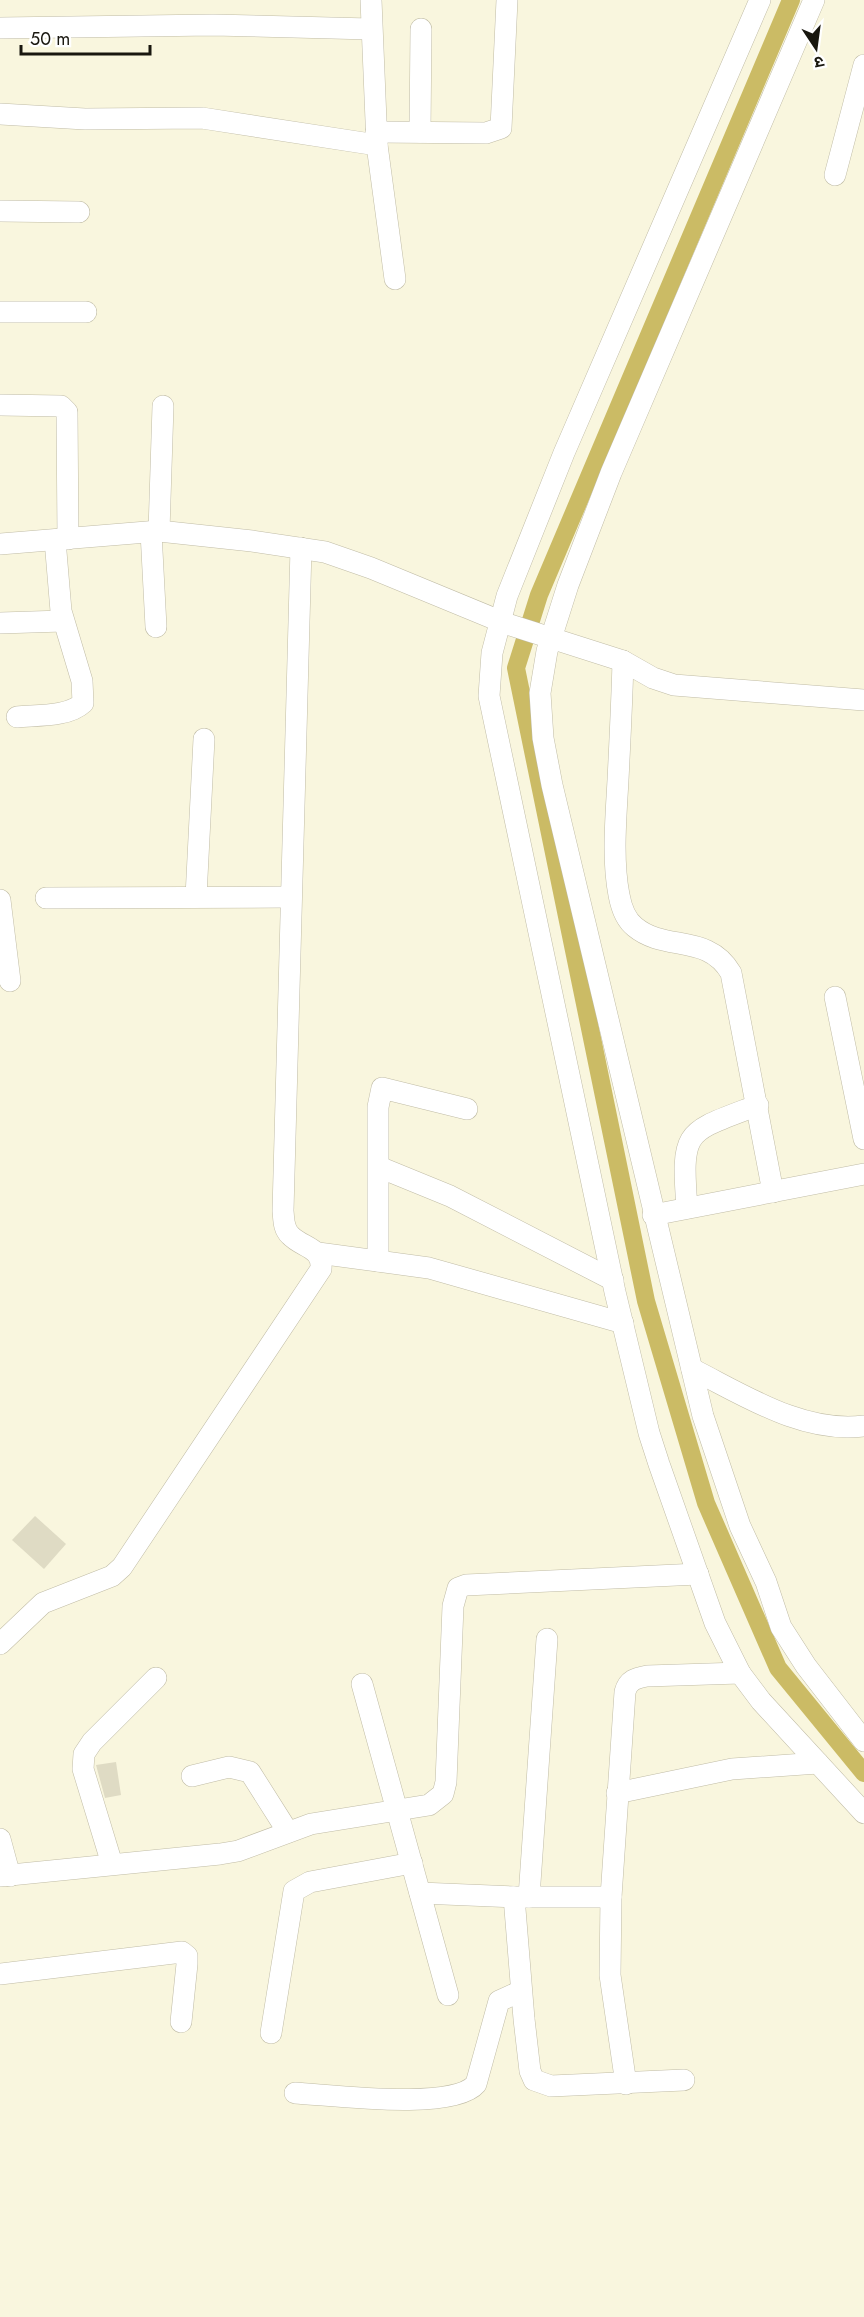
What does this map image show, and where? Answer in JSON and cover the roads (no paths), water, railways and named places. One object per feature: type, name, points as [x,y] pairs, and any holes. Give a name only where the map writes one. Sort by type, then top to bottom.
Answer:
[{"type":"street","points":[[371,0],[370,29],[376,139],[395,279]]},
{"type":"street","points":[[0,114],[75,118],[202,118],[376,139],[420,132],[486,133],[501,128],[507,0]]},
{"type":"street","points":[[760,0],[564,453],[507,596],[504,622],[492,654],[489,679],[494,729],[613,1280],[649,1433],[715,1623],[740,1673],[761,1701],[864,1813]]},
{"type":"street","points":[[814,0],[611,473],[547,636],[540,693],[543,738],[653,1215],[703,1416],[740,1526],[766,1582],[781,1628],[864,1741]]},
{"type":"street","points":[[0,28],[213,26],[370,29]]},
{"type":"street","points":[[420,132],[421,29]]},
{"type":"street","points":[[835,175],[864,65]]},
{"type":"street","points":[[0,211],[79,212]]},
{"type":"street","points":[[0,312],[86,312]]},
{"type":"street","points":[[0,405],[61,406],[67,412],[61,539],[63,621],[82,681],[83,703],[77,708],[63,712],[18,717]]},
{"type":"street","points":[[156,627],[155,532],[163,406]]},
{"type":"street","points":[[0,544],[155,532],[325,552],[371,568],[504,622],[623,661],[653,678],[674,685],[864,700]]},
{"type":"street","points":[[301,548],[290,897],[283,1211],[285,1227],[290,1235],[318,1252],[429,1268],[623,1323]]},
{"type":"street","points":[[0,623],[63,621]]},
{"type":"street","points":[[623,661],[615,825],[618,894],[623,911],[633,926],[646,934],[711,951],[724,960],[731,973],[773,1192]]},
{"type":"street","points":[[196,897],[204,739]]},
{"type":"street","points":[[46,898],[290,897]]},
{"type":"street","points":[[0,902],[10,981]]},
{"type":"street","points":[[835,997],[864,1139]]},
{"type":"street","points":[[378,1261],[378,1107],[382,1088],[467,1109]]},
{"type":"street","points":[[687,1208],[684,1168],[688,1141],[700,1128],[758,1105]]},
{"type":"street","points":[[379,1167],[450,1196],[613,1280]]},
{"type":"street","points":[[653,1215],[864,1174]]},
{"type":"street","points":[[0,1644],[43,1603],[112,1575],[122,1567],[321,1269],[322,1260],[318,1252]]},
{"type":"street","points":[[692,1369],[791,1416],[834,1428],[864,1426]]},
{"type":"street","points":[[0,1839],[5,1876],[238,1851],[311,1824],[429,1805],[443,1794],[450,1740],[453,1606],[458,1588],[466,1585],[698,1574]]},
{"type":"street","points":[[547,1639],[521,1897],[521,1991],[530,2071],[534,2080],[552,2086],[684,2080]]},
{"type":"street","points":[[626,2084],[610,1975],[611,1897],[617,1793],[627,1684],[647,1676],[740,1673]]},
{"type":"street","points":[[112,1864],[83,1769],[84,1754],[92,1742],[156,1678]]},
{"type":"street","points":[[362,1683],[448,1995]]},
{"type":"street","points":[[617,1793],[722,1771],[818,1763]]},
{"type":"street","points":[[192,1776],[229,1767],[250,1772],[288,1832]]},
{"type":"street","points":[[271,2033],[294,1891],[310,1882],[412,1863]]},
{"type":"street","points":[[420,1893],[521,1897],[611,1897]]},
{"type":"street","points":[[0,1974],[182,1952],[187,1956],[187,1964],[181,2022]]},
{"type":"street","points":[[295,2093],[422,2100],[460,2095],[470,2091],[476,2084],[499,2001],[521,1991]]},
{"type":"waterway","points":[[791,0],[539,595],[516,668],[646,1301],[706,1503],[778,1668],[864,1773]]}]
